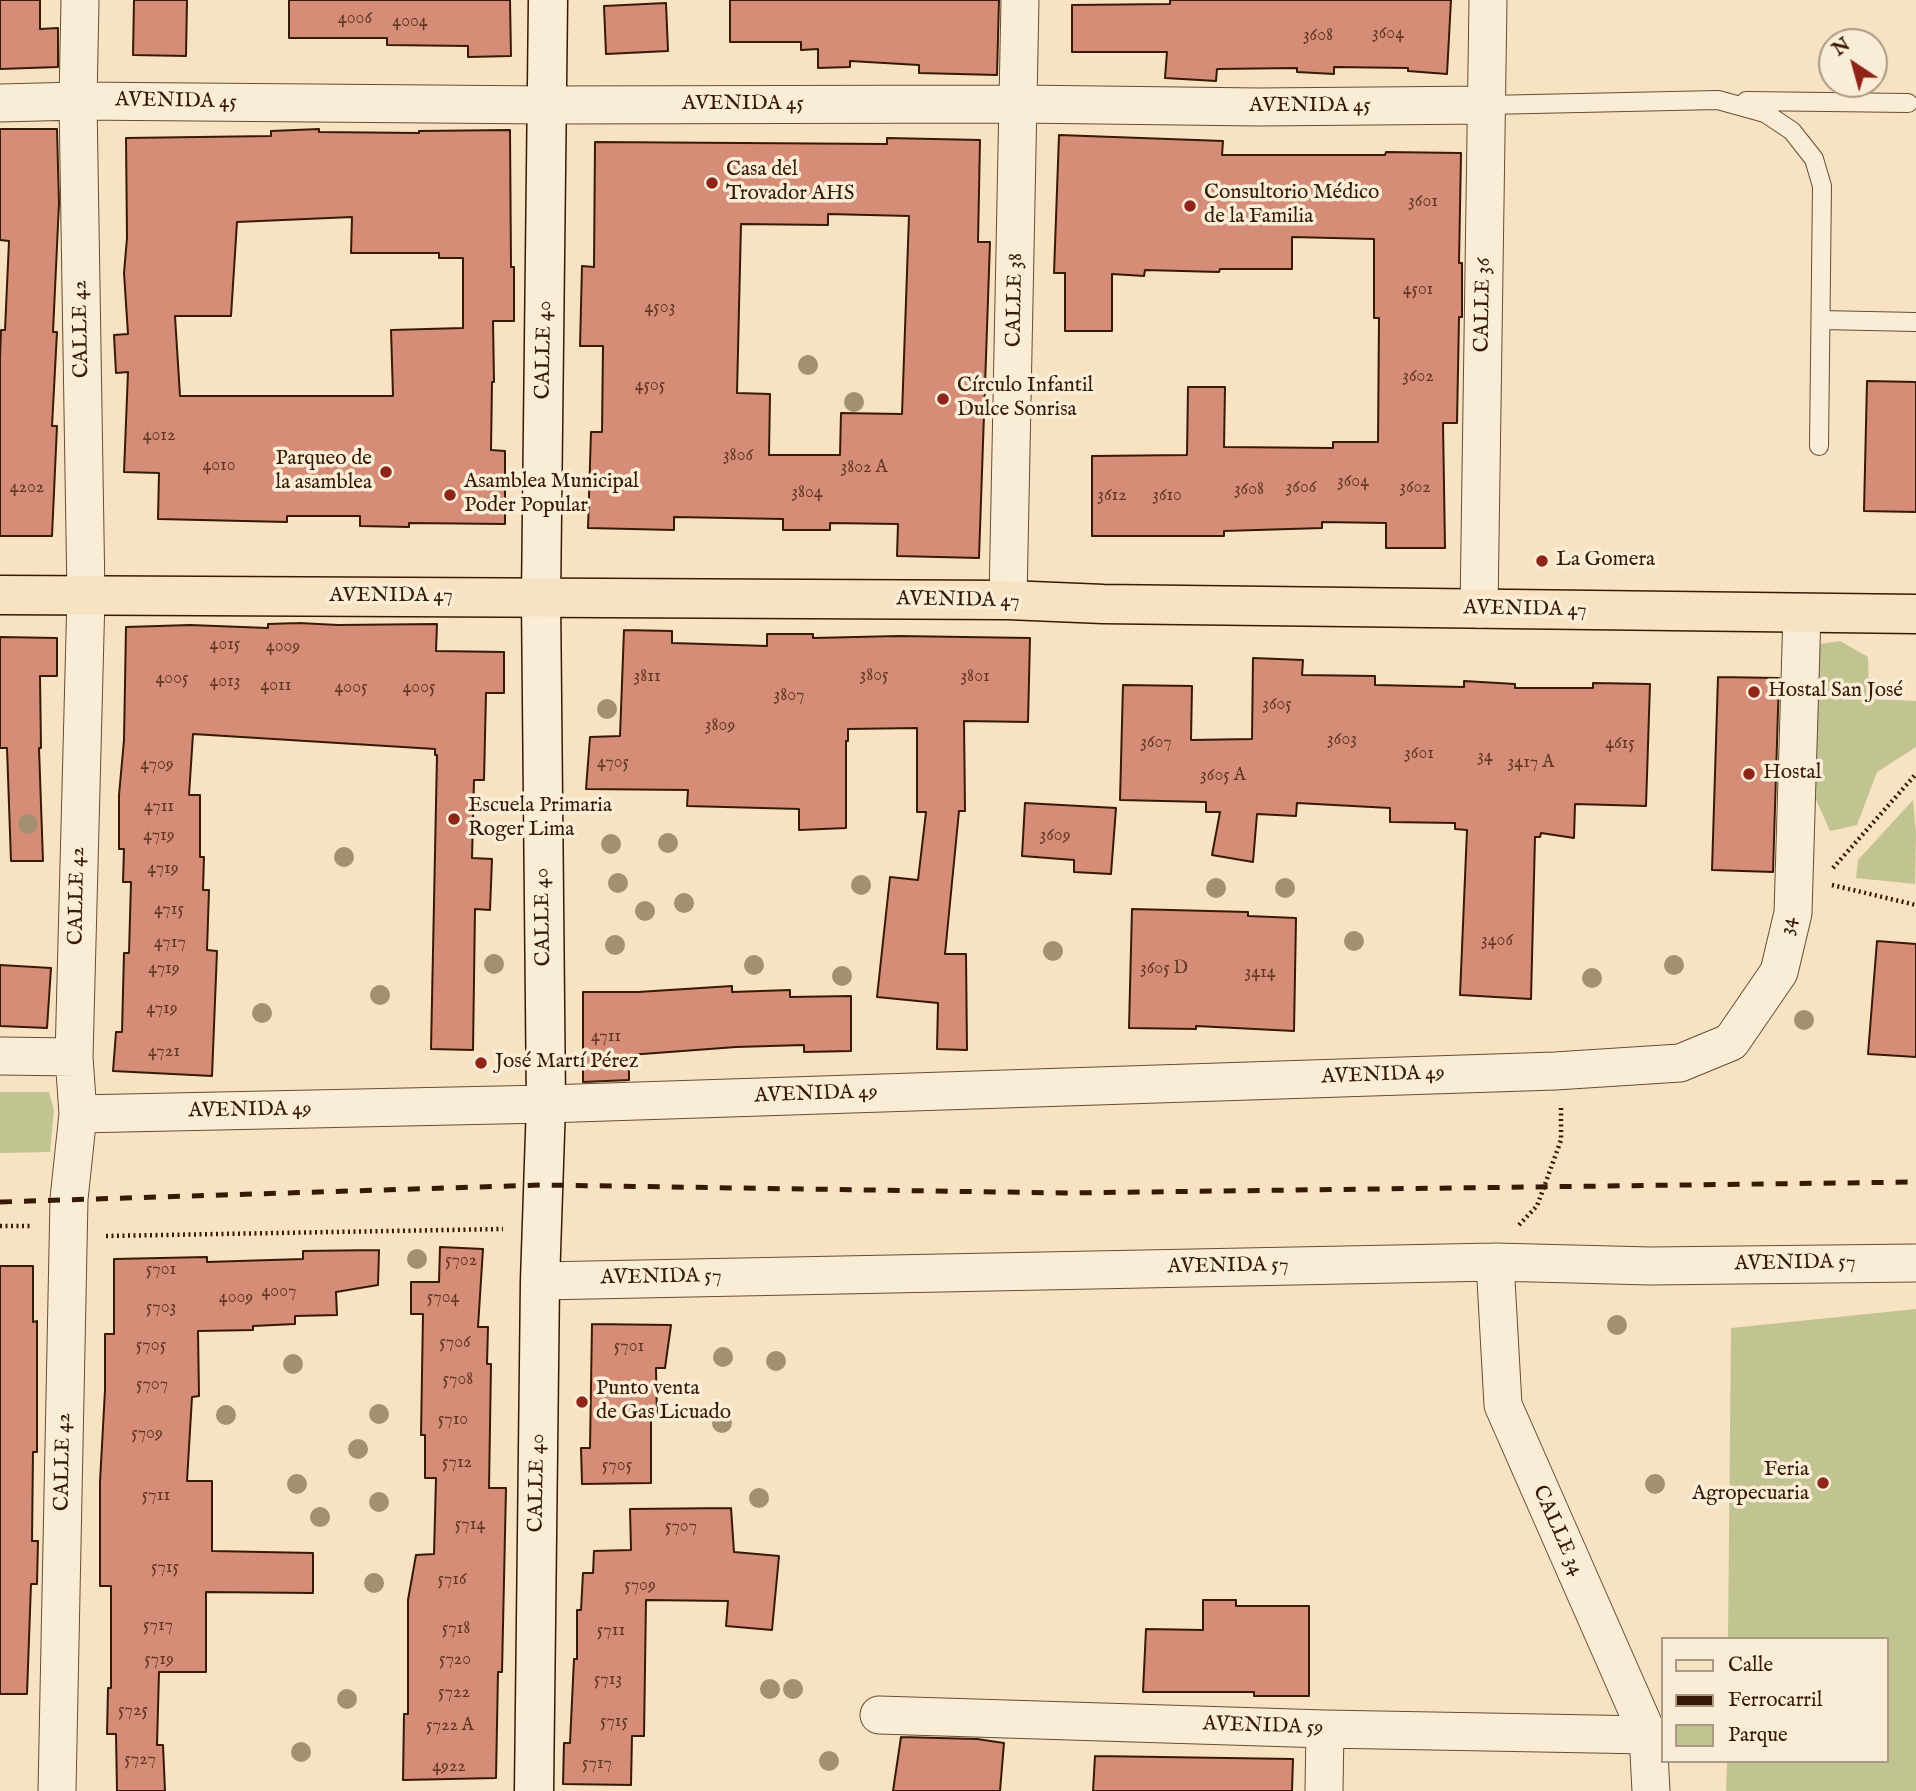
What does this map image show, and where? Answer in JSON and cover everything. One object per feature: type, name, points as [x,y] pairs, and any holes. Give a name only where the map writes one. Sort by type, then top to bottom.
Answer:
[{"type":"main road","name":"CALLE 40","points":[[534,1791],[540,1281],[546,1104],[541,598],[548,0]]},
{"type":"main road","name":"AVENIDA 47","points":[[0,595],[1009,600],[1103,604],[1916,614]]},
{"type":"street","name":"CALLE 42","points":[[57,1791],[69,1199],[78,1114],[74,1057],[86,596],[78,101],[80,0]]},
{"type":"street","name":"CALLE 38","points":[[1009,600],[1020,0]]},
{"type":"street","name":"CALLE 36","points":[[1479,609],[1488,0]]},
{"type":"street","name":"AVENIDA 45","points":[[0,103],[1019,104],[1245,107],[1487,105]]},
{"type":"street","name":"34","points":[[1565,1069],[1681,1063],[1731,1042],[1779,972],[1793,913],[1802,613]]},
{"type":"street","points":[[0,1056],[74,1057]]},
{"type":"street","name":"AVENIDA 49","points":[[78,1114],[546,1104],[1565,1069]]},
{"type":"street","name":"AVENIDA 57","points":[[540,1281],[1486,1262],[1651,1266],[1916,1262]]},
{"type":"street","name":"CALLE 34","points":[[1486,1262],[1503,1405],[1648,1735],[1651,1791]]},
{"type":"street","name":"AVENIDA 59","points":[[879,1714],[1325,1729],[1648,1735]]},
{"type":"street","points":[[1324,1791],[1325,1729]]},
{"type":"lane","points":[[1487,105],[1718,100],[1908,103]]},
{"type":"lane","points":[[1718,100],[1765,113],[1791,131],[1814,159],[1822,186],[1819,446]]},
{"type":"lane","points":[[1821,320],[1916,322]]},
{"type":"path","points":[[1793,913],[1916,774]]},
{"type":"path","points":[[1820,882],[1916,905]]},
{"type":"path","points":[[1486,1262],[1537,1206],[1560,1140],[1565,1069]]},
{"type":"path","points":[[70,1237],[542,1228]]},
{"type":"green space","points":[[1840,641],[1868,657],[1869,699],[1916,701],[1916,747],[1877,772],[1857,825],[1830,831],[1814,795],[1820,644]]},
{"type":"green space","points":[[1913,800],[1916,834],[1915,884],[1856,878],[1858,860]]},
{"type":"green space","points":[[0,1092],[49,1092],[54,1110],[50,1152],[0,1153]]},
{"type":"green space","name":"Feria Agropecuaria","points":[[1916,1309],[1916,1791],[1726,1791],[1727,1763],[1888,1763],[1888,1637],[1728,1637],[1731,1328]]},
{"type":"building","points":[[0,0],[40,0],[40,29],[58,28],[58,67],[0,69]]},
{"type":"building","points":[[134,0],[187,0],[186,56],[133,55]]},
{"type":"building","points":[[289,0],[510,0],[511,56],[468,57],[468,46],[387,45],[387,38],[289,38]]},
{"type":"building","points":[[730,0],[999,0],[997,75],[919,73],[919,65],[850,61],[850,67],[818,68],[818,49],[801,50],[801,42],[730,42]]},
{"type":"building","points":[[1170,0],[1451,0],[1447,74],[1408,71],[1408,68],[1334,67],[1334,74],[1297,72],[1297,68],[1217,69],[1216,81],[1165,78],[1167,52],[1072,52],[1072,5],[1170,4]]},
{"type":"building","points":[[666,3],[668,51],[606,54],[604,6]]},
{"type":"building","points":[[0,129],[57,129],[59,203],[53,332],[57,332],[52,426],[57,426],[52,536],[0,536],[0,358],[1,330],[5,330],[9,241],[0,240]]},
{"type":"building","points":[[319,129],[319,132],[419,133],[510,130],[514,321],[493,321],[491,450],[505,451],[505,524],[409,523],[409,527],[360,526],[360,516],[287,516],[287,522],[158,519],[159,473],[124,472],[128,372],[116,373],[114,335],[128,334],[124,273],[127,238],[126,138],[271,136],[271,131]],"holes":[[[352,217],[351,253],[439,253],[439,258],[463,258],[463,328],[391,330],[393,396],[180,396],[175,316],[231,316],[237,222]]]},
{"type":"building","points":[[1059,135],[1223,141],[1222,155],[1461,153],[1459,263],[1462,263],[1462,317],[1459,317],[1457,423],[1443,423],[1445,548],[1386,548],[1386,523],[1322,522],[1322,528],[1224,531],[1224,536],[1092,536],[1092,456],[1187,455],[1188,387],[1225,387],[1224,447],[1333,448],[1333,442],[1378,442],[1379,318],[1374,318],[1374,239],[1292,237],[1292,269],[1220,269],[1219,272],[1145,270],[1144,276],[1112,274],[1112,331],[1065,331],[1065,273],[1054,273]]},
{"type":"building","points":[[887,138],[980,140],[978,242],[990,242],[979,558],[897,556],[898,524],[830,523],[830,530],[783,530],[783,519],[674,517],[674,530],[588,528],[591,432],[602,432],[603,346],[580,346],[582,266],[594,267],[595,142],[887,144]],"holes":[[[828,214],[909,216],[902,414],[841,413],[840,455],[769,455],[770,394],[737,393],[741,224],[828,225]]]},
{"type":"building","points":[[1867,381],[1916,382],[1916,512],[1864,511]]},
{"type":"building","points":[[268,624],[437,624],[436,651],[504,652],[504,693],[486,693],[484,780],[474,780],[472,858],[492,859],[490,910],[475,909],[473,1050],[431,1049],[435,749],[193,734],[189,795],[200,795],[203,890],[209,890],[207,950],[217,951],[212,1076],[113,1071],[116,1032],[122,1032],[124,953],[129,953],[131,882],[123,882],[124,849],[119,849],[126,627],[190,625],[268,628]]},
{"type":"building","points":[[624,630],[672,631],[672,643],[767,646],[767,634],[813,634],[813,638],[1030,638],[1028,722],[964,721],[965,811],[959,811],[945,954],[966,954],[967,1050],[937,1049],[938,1003],[877,997],[890,877],[918,880],[926,812],[917,812],[917,728],[848,729],[846,828],[799,830],[799,809],[687,806],[688,790],[586,789],[590,737],[620,736]]},
{"type":"building","points":[[0,637],[57,638],[57,676],[40,676],[39,748],[43,861],[11,861],[7,748],[0,748]]},
{"type":"building","points":[[1253,658],[1303,660],[1302,675],[1375,676],[1375,685],[1464,687],[1464,681],[1515,684],[1515,688],[1593,688],[1593,683],[1650,684],[1646,806],[1575,804],[1574,838],[1541,833],[1540,837],[1535,837],[1531,999],[1460,995],[1467,830],[1455,829],[1455,823],[1390,822],[1390,808],[1297,803],[1296,816],[1257,814],[1253,862],[1212,855],[1220,812],[1206,812],[1206,802],[1120,800],[1123,685],[1192,686],[1191,740],[1252,739]]},
{"type":"building","name":"Hostal","points":[[1718,677],[1779,678],[1773,872],[1712,870]]},
{"type":"building","points":[[1025,803],[1116,808],[1111,874],[1074,872],[1074,860],[1022,856]]},
{"type":"building","points":[[1132,909],[1248,912],[1248,916],[1296,918],[1294,1031],[1196,1026],[1196,1029],[1129,1028]]},
{"type":"building","points":[[1877,941],[1916,944],[1916,1057],[1868,1054]]},
{"type":"building","points":[[0,965],[51,968],[47,1028],[0,1026]]},
{"type":"building","points":[[732,986],[732,992],[790,990],[790,997],[851,996],[851,1051],[804,1052],[804,1045],[629,1055],[629,1080],[583,1082],[583,992],[638,992]]},
{"type":"building","points":[[440,1247],[483,1249],[478,1327],[488,1327],[487,1364],[491,1364],[489,1488],[506,1488],[502,1672],[498,1672],[496,1778],[403,1780],[404,1714],[408,1714],[408,1600],[416,1555],[434,1554],[436,1478],[425,1478],[425,1435],[421,1435],[423,1314],[411,1314],[411,1282],[439,1282]]},
{"type":"building","points":[[379,1250],[378,1285],[336,1292],[337,1315],[295,1316],[295,1324],[253,1326],[253,1330],[198,1331],[199,1396],[192,1397],[187,1481],[212,1481],[212,1551],[313,1553],[313,1593],[206,1592],[206,1672],[159,1672],[157,1745],[163,1745],[165,1791],[117,1791],[116,1734],[107,1734],[108,1688],[111,1688],[111,1586],[100,1586],[105,1334],[114,1334],[114,1259],[207,1257],[207,1262],[303,1259],[303,1251]]},
{"type":"building","points":[[0,1266],[33,1266],[33,1322],[37,1321],[37,1452],[33,1452],[32,1541],[38,1541],[37,1584],[31,1584],[27,1694],[0,1694]]},
{"type":"building","points":[[592,1324],[671,1325],[665,1368],[656,1368],[657,1417],[651,1417],[651,1483],[582,1484],[581,1448],[590,1448]]},
{"type":"building","points":[[731,1508],[734,1552],[779,1556],[772,1630],[726,1626],[728,1601],[646,1600],[644,1736],[632,1736],[631,1785],[563,1784],[564,1743],[570,1743],[574,1659],[577,1659],[577,1610],[581,1610],[583,1573],[593,1573],[594,1551],[631,1550],[630,1509]]},
{"type":"building","points":[[1203,1600],[1236,1600],[1236,1606],[1309,1606],[1309,1696],[1254,1696],[1254,1692],[1143,1692],[1146,1629],[1203,1630]]},
{"type":"building","points":[[901,1737],[977,1739],[1004,1743],[1000,1791],[893,1791]]},
{"type":"building","points":[[1095,1756],[1293,1759],[1292,1791],[1093,1791]]},
{"type":"railway","points":[[0,1202],[543,1185],[1065,1193],[1916,1182]]},
{"type":"place","name":"Casa del Trovador AHS","points":[[712,183]]},
{"type":"place","name":"Consultorio Médico de la Familia","points":[[1190,206]]},
{"type":"place","name":"Círculo Infantil Dulce Sonrisa","points":[[943,399]]},
{"type":"place","name":"Parqueo de la asamblea","points":[[386,472]]},
{"type":"place","name":"Asamblea Municipal Poder Popular","points":[[450,495]]},
{"type":"place","name":"La Gomera","points":[[1542,561]]},
{"type":"place","name":"Hostal San José","points":[[1754,692]]},
{"type":"place","name":"Hostal","points":[[1749,774]]},
{"type":"place","name":"Escuela Primaria Roger Lima","points":[[454,819]]},
{"type":"place","name":"José Martí Pérez","points":[[481,1063]]},
{"type":"place","name":"Punto venta de Gas Licuado","points":[[582,1402]]},
{"type":"place","name":"Feria Agropecuaria","points":[[1823,1483]]}]
